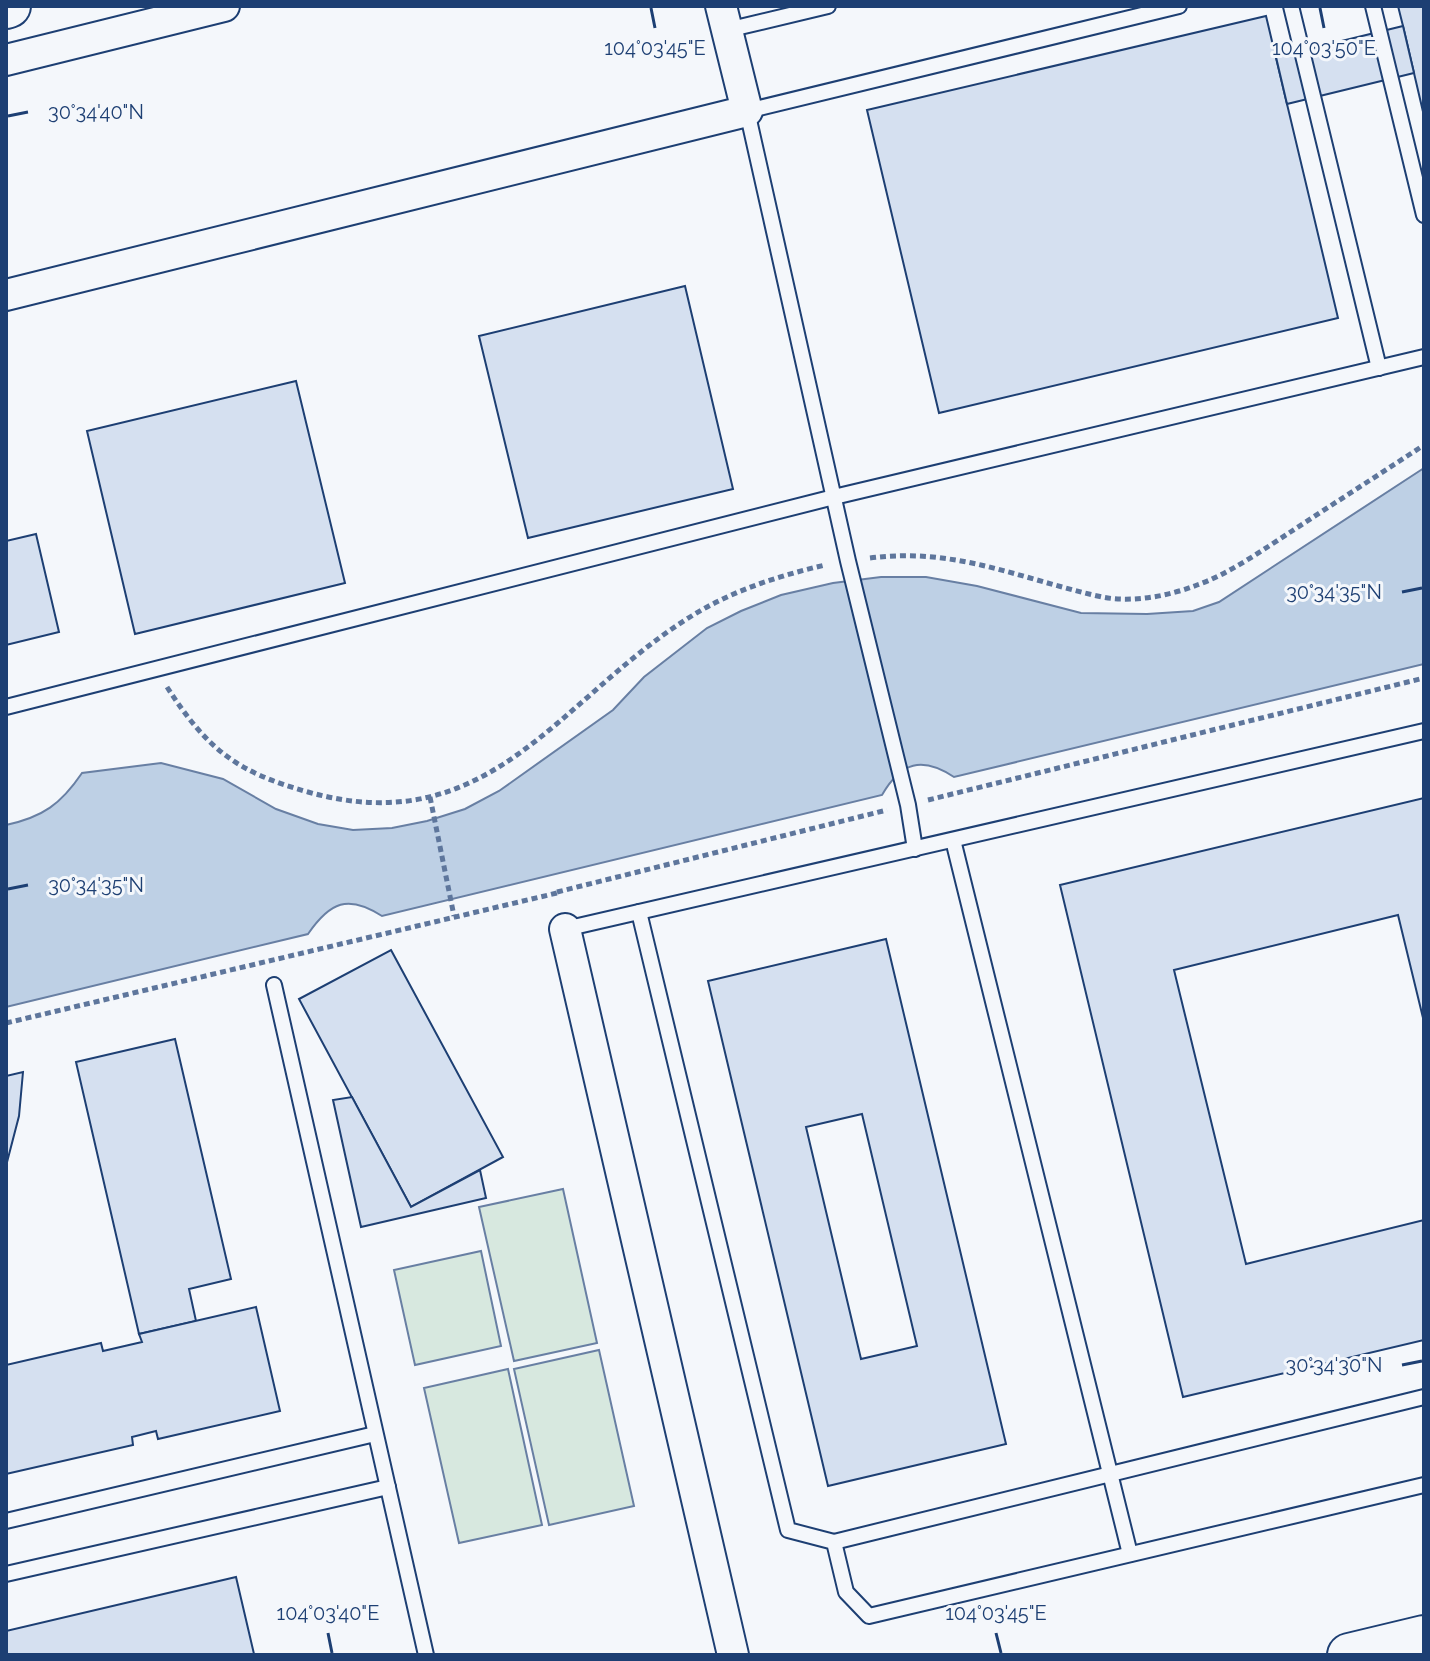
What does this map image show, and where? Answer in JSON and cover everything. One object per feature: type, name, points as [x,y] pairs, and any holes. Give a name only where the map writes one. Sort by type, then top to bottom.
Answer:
[{"type":"main road","points":[[1349,1655],[1424,1637]]},
{"type":"street","points":[[6,60],[224,6]]},
{"type":"street","points":[[6,295],[747,111],[724,18]]},
{"type":"street","points":[[565,929],[733,1655]]},
{"type":"lane","points":[[724,18],[828,6]]},
{"type":"lane","points":[[915,849],[908,805],[850,567],[747,111],[1179,6]]},
{"type":"lane","points":[[1291,6],[1379,368]]},
{"type":"lane","points":[[1373,6],[1424,215]]},
{"type":"lane","points":[[6,707],[834,497],[1424,357]]},
{"type":"lane","points":[[565,929],[1424,731]]},
{"type":"lane","points":[[953,840],[1130,1554]]},
{"type":"lane","points":[[639,912],[788,1530],[834,1542],[1424,1397]]},
{"type":"lane","points":[[274,985],[426,1655]]},
{"type":"lane","points":[[6,1521],[375,1434]]},
{"type":"lane","points":[[834,1542],[846,1592],[869,1616],[1424,1485]]},
{"type":"lane","points":[[6,1574],[388,1487]]},
{"type":"path","points":[[156,669],[191,724],[228,760],[275,783],[329,798],[394,803],[430,797],[476,782],[519,756],[690,616],[738,592],[787,574],[850,567],[892,556],[950,557],[1106,598],[1155,597],[1200,585],[1264,549],[1424,445]]},
{"type":"path","points":[[6,1023],[557,892],[1424,678]]},
{"type":"path","points":[[430,797],[454,916]]},
{"type":"path","points":[[557,892],[565,929]]},
{"type":"shaded area","points":[[563,1189],[597,1343],[514,1361],[479,1207]]},
{"type":"shaded area","points":[[481,1251],[501,1346],[415,1365],[394,1270]]},
{"type":"shaded area","points":[[599,1350],[634,1506],[549,1525],[514,1369]]},
{"type":"shaded area","points":[[508,1369],[542,1525],[459,1543],[424,1388]]},
{"type":"water","points":[[1424,468],[1424,664],[954,777],[932,766],[913,766],[897,775],[882,795],[382,916],[359,905],[340,905],[324,915],[308,934],[6,1007],[6,825],[31,818],[50,808],[82,773],[161,763],[223,779],[276,809],[318,824],[353,830],[392,828],[427,821],[465,809],[499,791],[613,710],[644,677],[707,628],[781,595],[833,583],[881,577],[926,577],[977,586],[1081,613],[1193,611],[1219,602]]},
{"type":"building","points":[[1398,6],[1424,6],[1424,116],[1403,26]]},
{"type":"building","points":[[1266,16],[1338,318],[939,413],[867,110]]},
{"type":"building","points":[[1403,26],[1414,73],[1287,104],[1276,57]]},
{"type":"building","points":[[685,286],[733,489],[528,538],[479,336]]},
{"type":"building","points":[[296,381],[345,583],[135,634],[87,431]]},
{"type":"building","points":[[36,534],[59,632],[6,645],[6,541]]},
{"type":"building","points":[[1424,798],[1424,1022],[1398,915],[1174,970],[1246,1264],[1424,1220],[1424,1340],[1183,1397],[1060,885]]},
{"type":"building","points":[[886,939],[1006,1444],[828,1486],[708,981]],"holes":[[[862,1114],[917,1346],[861,1359],[806,1127]]]},
{"type":"building","points":[[391,950],[503,1157],[411,1207],[299,999]]},
{"type":"building","points":[[175,1039],[231,1279],[189,1289],[196,1321],[139,1334],[76,1062]]},
{"type":"building","points":[[23,1072],[19,1116],[6,1166],[6,1076]]},
{"type":"building","points":[[352,1097],[411,1207],[480,1170],[486,1198],[361,1227],[333,1100]]},
{"type":"building","points":[[256,1307],[280,1411],[158,1439],[156,1431],[132,1437],[133,1445],[6,1474],[6,1365],[101,1343],[103,1351],[142,1342],[139,1334]]},
{"type":"building","points":[[236,1577],[254,1654],[6,1655],[6,1631]]}]
